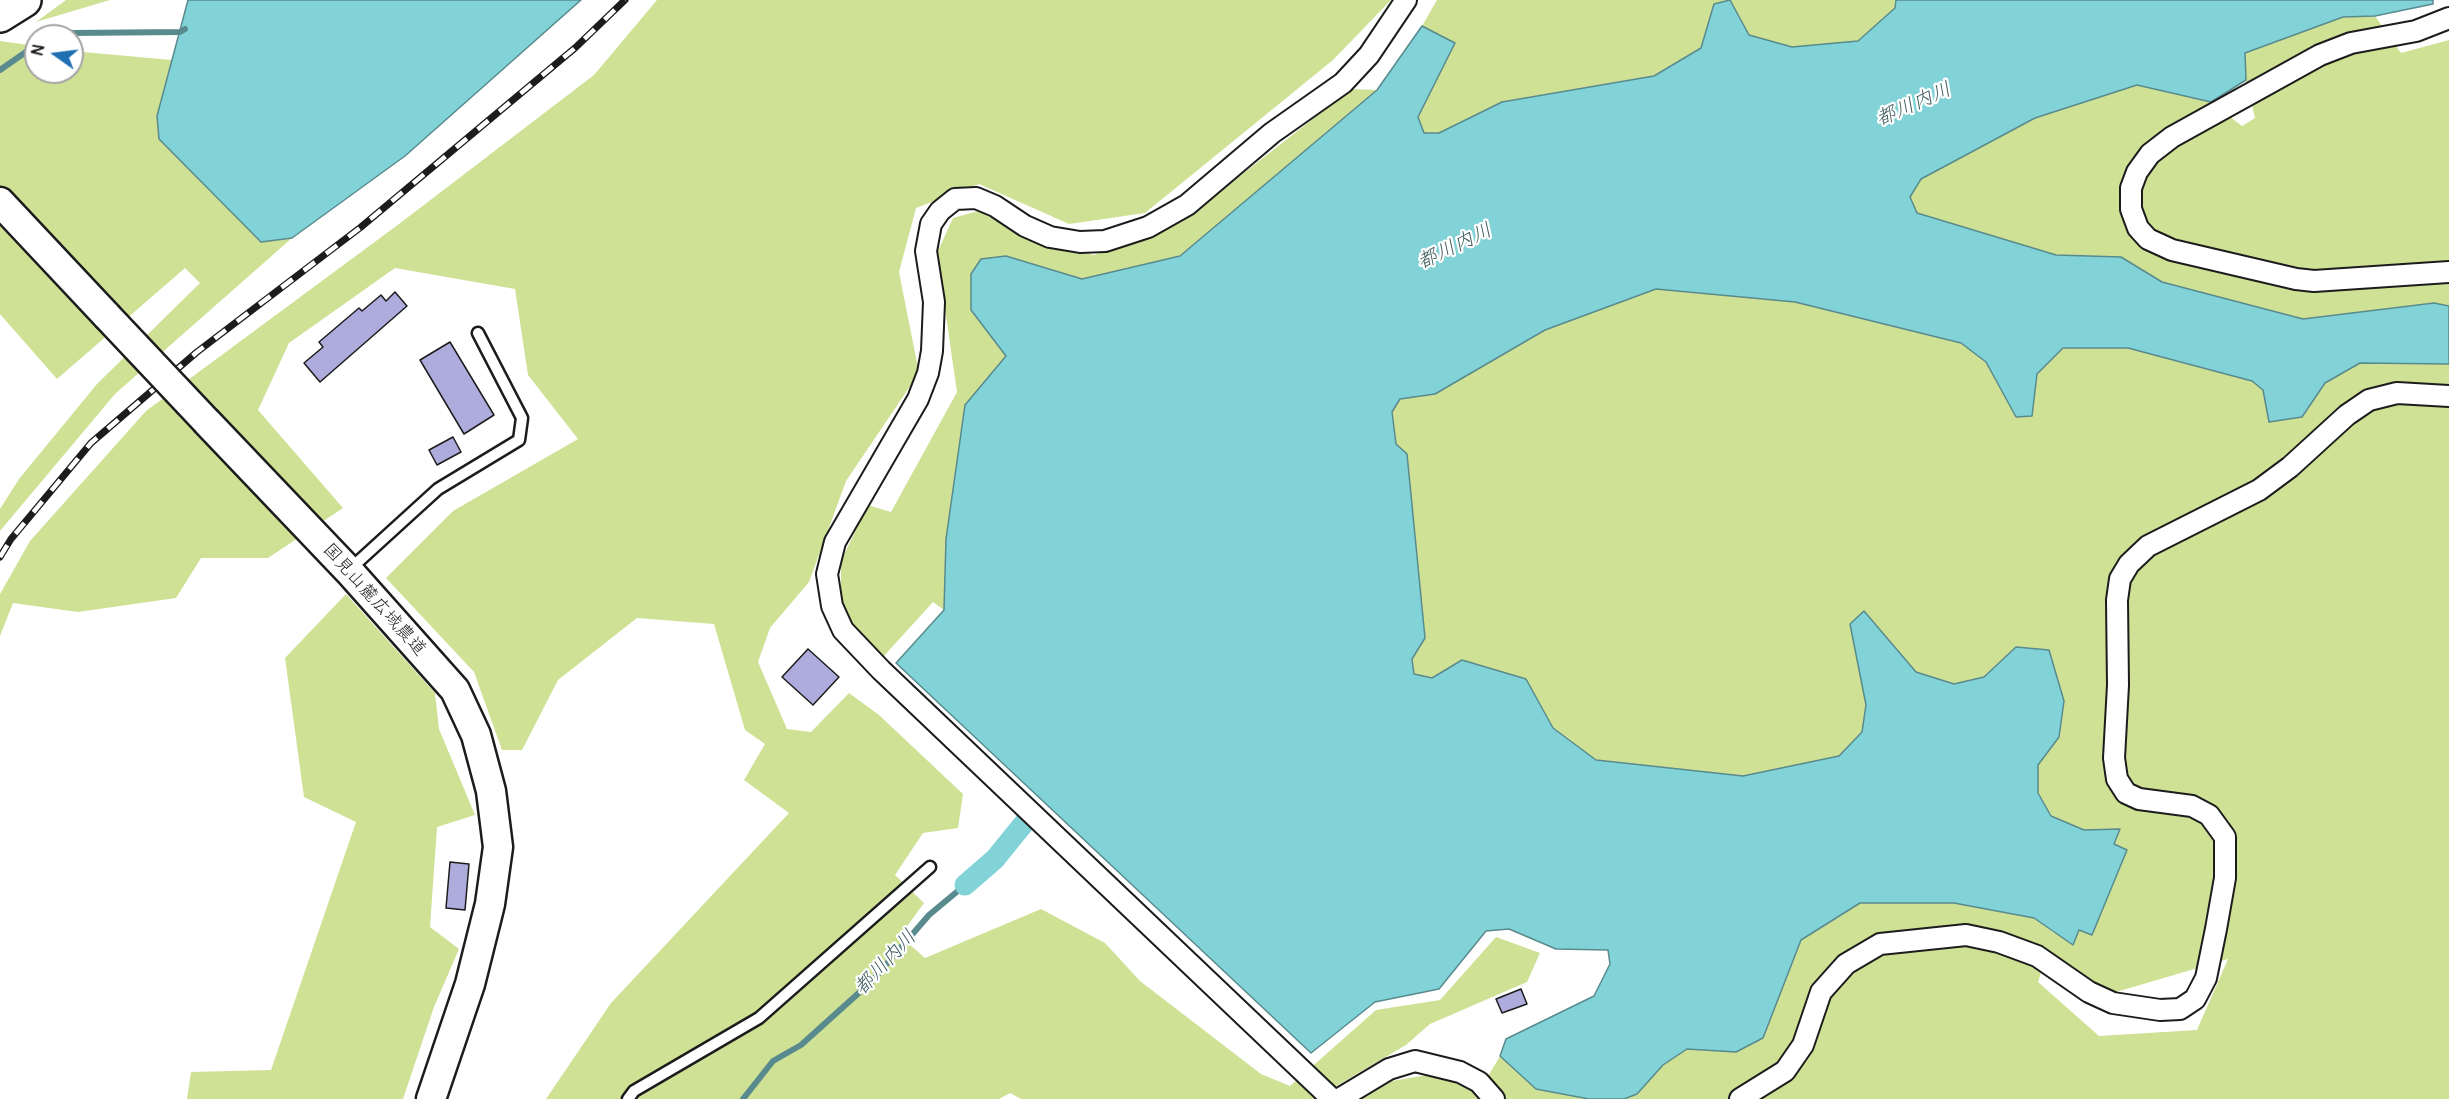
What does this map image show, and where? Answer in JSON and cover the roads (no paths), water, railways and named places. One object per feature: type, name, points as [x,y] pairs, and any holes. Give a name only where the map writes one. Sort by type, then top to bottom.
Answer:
[{"type":"highway","points":[[0,15],[24,0]]},
{"type":"street","points":[[1332,1099],[843,630],[832,606],[827,574],[835,543],[918,399],[928,374],[932,351],[934,302],[927,251],[932,224],[940,211],[955,199],[976,198],[995,206],[1025,226],[1050,237],[1080,242],[1105,241],[1148,227],[1187,205],[1272,133],[1342,83],[1369,55],[1406,0]]},
{"type":"street","points":[[2449,18],[2416,31],[2351,43],[2320,56],[2172,137],[2150,154],[2137,172],[2131,188],[2131,209],[2138,228],[2148,239],[2172,250],[2296,279],[2314,281],[2449,272]]},
{"type":"street","name":"国見山麓広域農道","points":[[0,202],[348,571],[455,690],[476,735],[490,791],[498,847],[490,904],[470,984],[431,1099]]},
{"type":"street","points":[[1740,1099],[1785,1071],[1803,1045],[1821,992],[1846,964],[1880,944],[1966,935],[1999,942],[2037,956],[2089,992],[2112,1003],[2160,1010],[2180,1009],[2195,999],[2206,978],[2216,929],[2225,878],[2225,837],[2209,815],[2192,806],[2139,799],[2126,793],[2117,779],[2114,758],[2118,685],[2116,600],[2120,579],[2129,564],[2148,546],[2259,490],[2290,467],[2347,415],[2369,399],[2397,393],[2449,396]]},
{"type":"street","points":[[1339,1099],[1389,1069],[1415,1061],[1460,1072],[1479,1082],[1494,1099]]},
{"type":"lane","points":[[348,571],[438,489],[519,440],[522,418],[478,333]]},
{"type":"lane","points":[[628,1099],[634,1091],[759,1018],[930,867]]},
{"type":"water","points":[[188,0],[581,0],[405,156],[292,238],[261,242],[159,139],[157,116]]},
{"type":"water","points":[[1730,0],[1749,35],[1792,47],[1858,41],[1895,8],[1896,0],[2433,0],[2433,4],[2375,16],[2343,17],[2245,53],[2246,80],[2211,102],[2137,85],[2035,118],[1921,179],[1910,197],[1917,213],[2056,255],[2121,257],[2162,282],[2303,319],[2434,303],[2449,306],[2449,364],[2360,363],[2325,383],[2302,417],[2269,422],[2263,390],[2252,381],[2128,348],[2063,348],[2037,374],[2032,416],[2016,417],[1986,362],[1961,343],[1795,302],[1656,289],[1545,330],[1435,394],[1400,399],[1392,412],[1396,444],[1407,454],[1425,638],[1412,659],[1414,674],[1432,678],[1462,660],[1526,679],[1553,728],[1596,760],[1743,776],[1839,756],[1862,732],[1866,705],[1850,624],[1864,611],[1916,672],[1954,684],[1984,677],[2016,647],[2049,650],[2064,701],[2059,737],[2038,765],[2038,793],[2051,816],[2084,830],[2120,829],[2114,844],[2127,850],[2092,935],[2079,930],[2073,945],[2034,918],[1954,903],[1860,903],[1801,940],[1763,1038],[1736,1052],[1687,1049],[1663,1065],[1637,1094],[1624,1099],[1589,1099],[1536,1089],[1500,1056],[1506,1039],[1594,996],[1610,964],[1608,950],[1556,949],[1509,929],[1486,931],[1439,989],[1375,1002],[1311,1053],[896,663],[944,610],[946,539],[965,405],[1006,356],[971,310],[971,274],[981,259],[1006,256],[1082,279],[1180,256],[1377,90],[1422,26],[1455,43],[1418,117],[1424,133],[1439,133],[1502,102],[1654,76],[1701,48],[1714,4]]},
{"type":"waterway","points":[[84,33],[180,32],[185,29]]},
{"type":"waterway","points":[[0,70],[24,53]]},
{"type":"waterway","name":"都川内川","points":[[965,885],[995,859],[1025,822]]},
{"type":"waterway","name":"都川内川","points":[[743,1099],[773,1061],[801,1045],[871,982],[929,915],[965,885]]},
{"type":"railway","points":[[0,557],[11,539],[91,443],[197,352],[361,227],[575,48],[625,0]]}]
